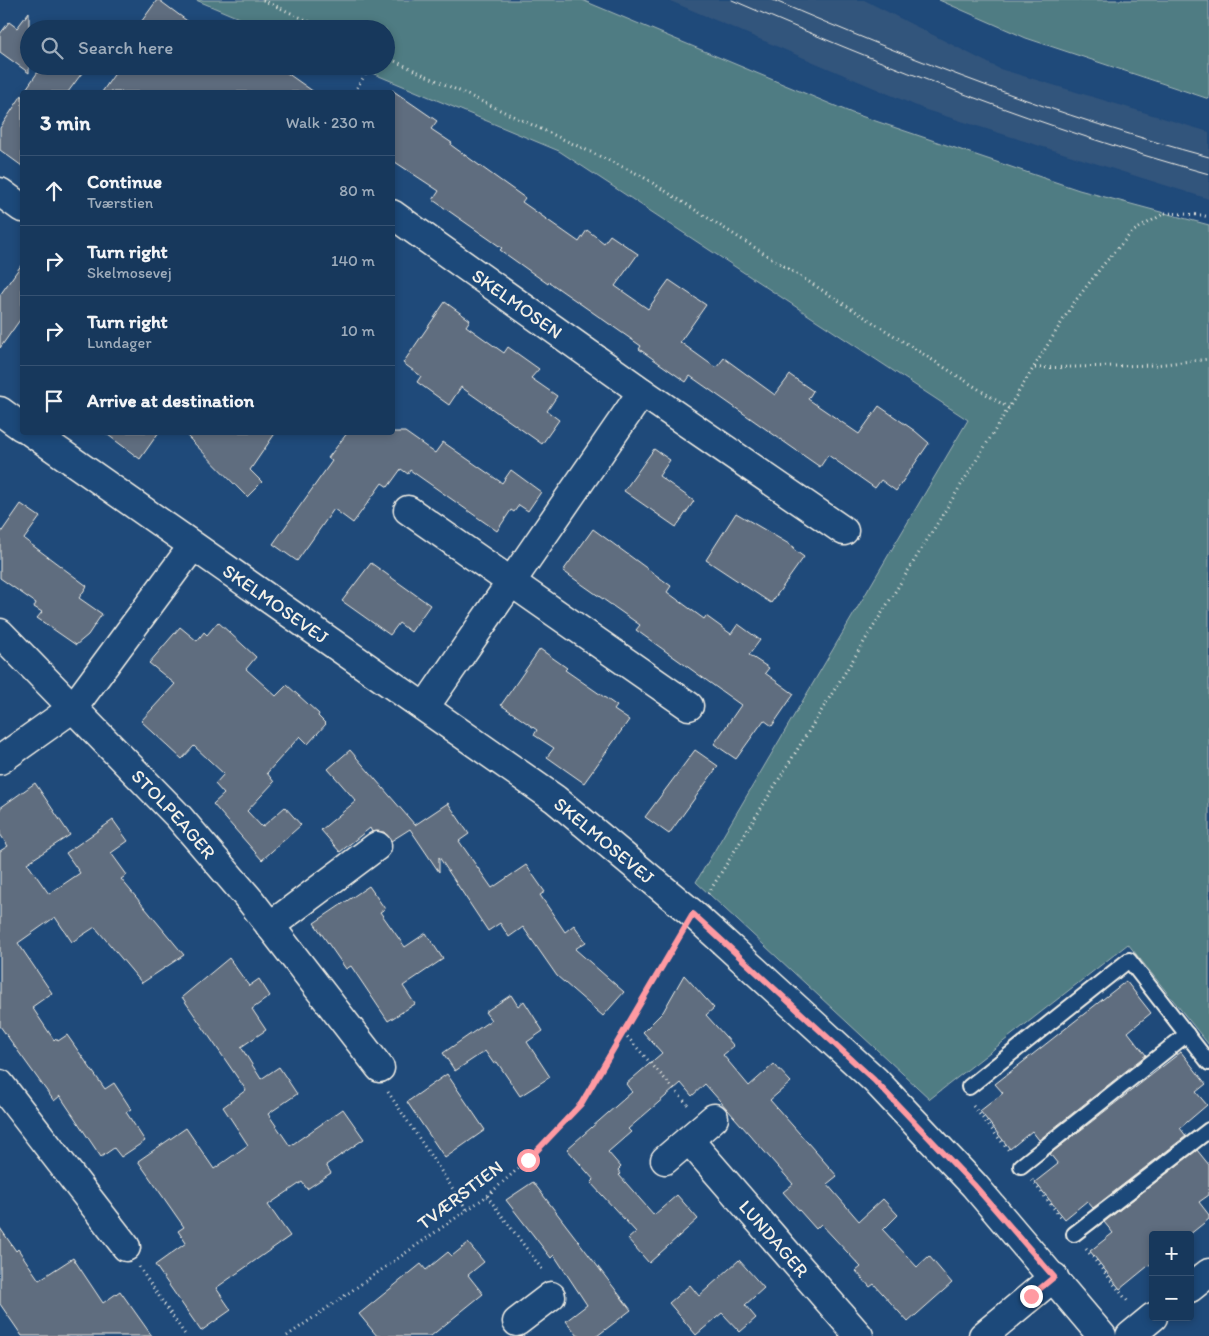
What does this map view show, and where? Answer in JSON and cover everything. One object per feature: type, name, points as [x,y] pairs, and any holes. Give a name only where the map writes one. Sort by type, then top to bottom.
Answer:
[{"type":"street","points":[[0,192],[20,207]]},
{"type":"street","name":"SKELMOSEN","points":[[395,216],[642,392],[844,531]]},
{"type":"street","points":[[425,707],[642,392]]},
{"type":"street","points":[[0,411],[20,426]]},
{"type":"street","name":"SKELMOSEVEJ","points":[[35,435],[192,547],[555,799],[693,914],[874,1080],[974,1185],[1054,1277],[1102,1336]]},
{"type":"street","points":[[408,510],[689,706]]},
{"type":"street","points":[[0,760],[73,708],[192,547]]},
{"type":"street","name":"STOLPEAGER","points":[[0,633],[169,806],[270,926],[380,1068]]},
{"type":"street","points":[[270,926],[376,846]]},
{"type":"street","points":[[0,1084],[126,1247]]},
{"type":"street","points":[[665,1160],[703,1127]]},
{"type":"street","name":"LUNDAGER","points":[[703,1127],[859,1336]]},
{"type":"street","points":[[1194,1285],[1209,1273]]},
{"type":"street","points":[[983,1336],[1054,1277]]},
{"type":"street","points":[[519,1324],[551,1296]]},
{"type":"lane","points":[[969,1086],[1129,960],[1209,1063]]},
{"type":"lane","points":[[1021,1166],[1186,1034]]},
{"type":"lane","points":[[1074,1234],[1209,1130]]},
{"type":"path","points":[[263,0],[306,20]]},
{"type":"path","points":[[395,61],[640,174],[1010,408]]},
{"type":"path","points":[[355,90],[365,75]]},
{"type":"path","name":"TVÆRSTIEN","points":[[287,1336],[487,1196],[528,1160],[581,1104],[693,914],[717,882],[1073,304],[1132,232],[1166,214],[1209,217]]},
{"type":"path","points":[[1035,368],[1155,365],[1209,359]]},
{"type":"path","points":[[624,1033],[703,1127]]},
{"type":"path","points":[[380,1068],[386,1089],[467,1210]]},
{"type":"path","points":[[969,1086],[965,1095],[1143,1326]]},
{"type":"path","points":[[487,1196],[548,1277],[551,1296]]},
{"type":"path","points":[[126,1247],[186,1336]]},
{"type":"shaded area","points":[[668,0],[864,0],[1000,69],[1209,132],[1209,199],[926,110]]},
{"type":"green space","points":[[196,0],[582,0],[852,113],[1079,190],[1209,225],[1209,1045],[1128,944],[930,1099],[696,882],[968,420],[559,151],[377,75],[395,75],[395,20],[244,20]]},
{"type":"green space","points":[[939,0],[1209,0],[1209,99],[1026,38]]},
{"type":"building","points":[[157,0],[159,0],[186,20],[143,20]]},
{"type":"building","points":[[29,12],[29,20],[23,20]]},
{"type":"building","points":[[9,22],[17,28],[20,24],[20,66],[0,52],[0,34]]},
{"type":"building","points":[[36,75],[81,75],[69,90],[25,90]]},
{"type":"building","points":[[114,75],[290,75],[311,90],[103,90]]},
{"type":"building","points":[[395,92],[437,121],[431,129],[525,198],[522,202],[579,242],[587,230],[604,243],[610,235],[638,254],[615,286],[648,309],[669,280],[706,305],[680,342],[716,368],[724,358],[775,395],[790,375],[813,391],[808,399],[859,434],[879,406],[929,443],[896,491],[881,480],[875,488],[828,455],[820,467],[690,376],[686,382],[639,349],[641,346],[500,250],[502,248],[433,200],[439,191],[395,162]]},
{"type":"building","points":[[20,98],[20,165],[0,150],[0,128]]},
{"type":"building","points":[[20,267],[20,320],[0,348],[0,295]]},
{"type":"building","points":[[445,302],[470,320],[466,326],[504,353],[508,347],[539,369],[531,378],[557,396],[547,411],[559,420],[542,444],[461,387],[449,405],[417,382],[421,376],[403,363]]},
{"type":"building","points":[[395,432],[405,432],[435,453],[443,442],[502,483],[511,470],[541,492],[528,511],[519,505],[514,512],[511,510],[497,531],[410,470],[408,474],[401,469],[388,487],[382,483],[353,523],[334,509],[297,561],[273,544],[332,461],[328,458],[346,435],[395,435]]},
{"type":"building","points":[[108,435],[157,435],[140,459]]},
{"type":"building","points":[[186,435],[274,435],[250,470],[262,482],[247,497]]},
{"type":"building","points":[[654,449],[670,460],[659,476],[694,501],[676,527],[624,491]]},
{"type":"building","points":[[21,504],[40,517],[24,539],[87,586],[79,598],[102,614],[88,635],[76,645],[37,618],[42,612],[34,607],[36,603],[0,578],[0,534]]},
{"type":"building","points":[[736,513],[794,547],[793,549],[804,557],[771,603],[706,560]]},
{"type":"building","points":[[593,529],[671,586],[667,592],[704,619],[706,616],[731,634],[738,624],[760,640],[749,655],[769,668],[765,673],[794,694],[772,726],[764,720],[736,759],[714,744],[741,705],[636,630],[640,625],[563,571]]},
{"type":"building","points":[[371,563],[430,605],[411,632],[399,623],[390,635],[342,601]]},
{"type":"building","points":[[218,622],[256,657],[246,669],[276,696],[287,685],[319,714],[318,716],[326,724],[308,744],[300,736],[267,773],[274,782],[247,811],[262,827],[285,807],[301,825],[262,860],[213,804],[224,794],[215,784],[224,774],[194,746],[182,759],[141,721],[175,684],[149,663],[180,627],[197,641],[204,632],[207,635]]},
{"type":"building","points":[[540,649],[567,668],[565,670],[617,706],[614,710],[629,720],[584,783],[547,757],[554,748],[534,735],[537,730],[501,705]]},
{"type":"building","points":[[350,750],[415,825],[448,803],[469,834],[459,841],[492,888],[526,865],[545,892],[540,895],[565,932],[574,925],[586,942],[575,949],[624,992],[603,1016],[557,976],[523,927],[509,937],[500,923],[488,931],[439,857],[439,872],[410,829],[391,841],[384,832],[372,832],[370,828],[340,852],[321,830],[356,801],[328,769]]},
{"type":"building","points":[[695,750],[718,766],[669,834],[645,817]]},
{"type":"building","points":[[35,783],[70,835],[27,863],[49,894],[80,873],[66,853],[113,820],[128,841],[111,853],[127,875],[121,879],[184,955],[142,983],[95,927],[72,942],[55,917],[18,943],[52,993],[32,1007],[54,1040],[56,1038],[58,1041],[67,1035],[105,1089],[114,1083],[131,1109],[126,1112],[145,1141],[121,1157],[114,1148],[101,1157],[60,1096],[54,1101],[0,1026],[0,851],[8,846],[0,834],[0,808]]},
{"type":"building","points":[[369,886],[385,909],[380,912],[405,947],[426,933],[443,959],[403,986],[415,1004],[388,1021],[351,966],[346,969],[314,923]]},
{"type":"building","points":[[229,958],[249,986],[259,979],[270,996],[252,1009],[266,1030],[241,1047],[261,1079],[279,1067],[297,1094],[268,1114],[290,1146],[343,1109],[364,1139],[326,1165],[331,1173],[307,1189],[302,1182],[268,1205],[290,1236],[216,1288],[231,1310],[201,1331],[155,1265],[186,1243],[178,1231],[184,1227],[138,1161],[186,1128],[214,1169],[248,1145],[223,1107],[246,1090],[182,997]]},
{"type":"building","points":[[684,975],[714,1008],[706,1015],[734,1046],[723,1055],[749,1086],[774,1064],[791,1082],[770,1100],[837,1176],[827,1184],[859,1221],[883,1199],[898,1215],[883,1230],[917,1267],[929,1256],[952,1283],[908,1322],[874,1284],[870,1287],[856,1271],[861,1267],[821,1224],[816,1229],[783,1192],[793,1184],[705,1084],[692,1096],[681,1083],[628,1129],[631,1132],[608,1152],[621,1167],[618,1170],[621,1174],[619,1175],[654,1215],[677,1195],[698,1219],[649,1263],[628,1239],[636,1232],[591,1183],[594,1180],[567,1149],[632,1092],[626,1084],[662,1053],[643,1032],[663,1012]]},
{"type":"building","points":[[1126,981],[1151,1013],[1128,1032],[1146,1055],[1039,1140],[1032,1131],[1010,1149],[980,1111],[1003,1093],[995,1084]]},
{"type":"building","points":[[511,995],[518,1006],[524,1001],[543,1031],[527,1042],[550,1077],[520,1096],[497,1062],[494,1064],[485,1051],[455,1071],[443,1053],[491,1020],[485,1012]]},
{"type":"building","points":[[1181,1052],[1206,1084],[1196,1092],[1207,1105],[1180,1128],[1186,1136],[1093,1208],[1087,1201],[1065,1219],[1035,1182],[1058,1164],[1050,1154]]},
{"type":"building","points":[[447,1074],[485,1130],[445,1158],[407,1102]]},
{"type":"building","points":[[1197,1150],[1209,1165],[1209,1195],[1199,1202],[1209,1215],[1209,1219],[1194,1231],[1149,1231],[1149,1265],[1120,1289],[1090,1251],[1113,1233],[1104,1222]]},
{"type":"building","points":[[533,1182],[631,1310],[597,1336],[578,1336],[566,1321],[587,1305],[554,1255],[551,1258],[506,1200]]},
{"type":"building","points":[[0,1228],[16,1251],[18,1249],[39,1280],[73,1258],[103,1303],[120,1291],[152,1336],[22,1336],[0,1304]]},
{"type":"building","points":[[468,1243],[484,1262],[468,1275],[483,1294],[431,1336],[377,1336],[359,1314],[421,1264],[426,1270],[448,1252],[452,1256]]},
{"type":"building","points":[[739,1260],[764,1288],[745,1305],[756,1318],[740,1332],[722,1313],[696,1335],[669,1303],[690,1285],[699,1296]]},
{"type":"tram line","points":[[732,0],[908,73],[1027,117],[1209,174]]},
{"type":"tram line","points":[[773,0],[880,45],[1043,106],[1209,157]]},
{"type":"route","points":[[528,1160],[581,1104],[693,914],[874,1080],[974,1185],[1054,1277],[1031,1296]]}]
